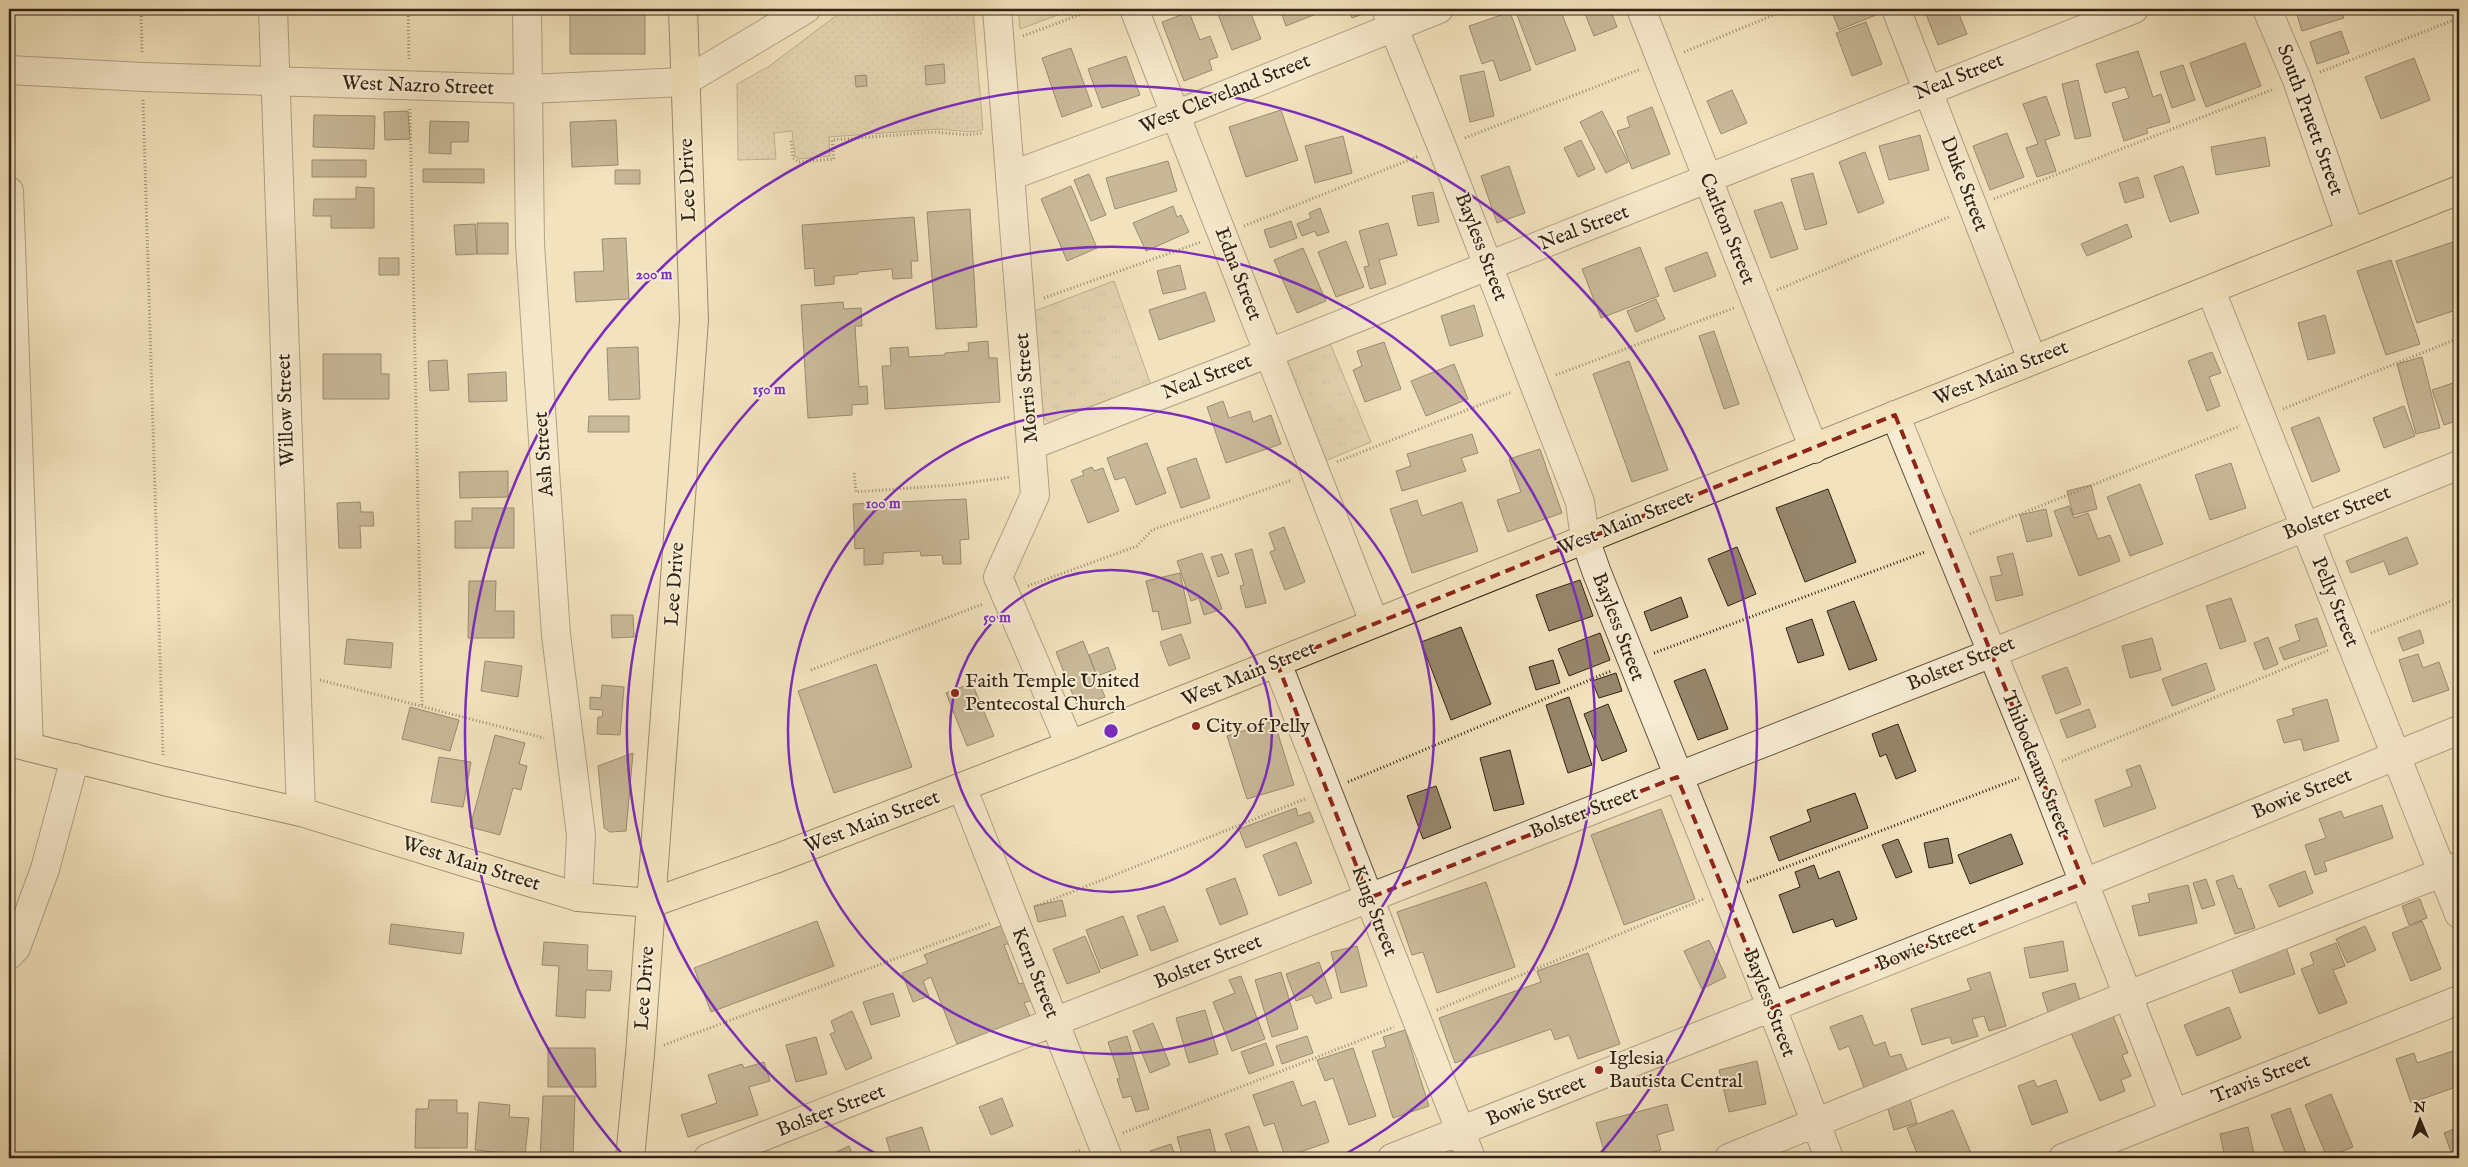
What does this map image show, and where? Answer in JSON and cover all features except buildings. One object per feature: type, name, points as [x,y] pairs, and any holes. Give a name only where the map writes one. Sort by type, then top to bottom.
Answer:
[{"type":"main road","name":"Lee Drive","points":[[630,1158],[640,1054],[694,320],[684,82],[683,9]]},
{"type":"main road","name":"West Main Street","points":[[19,744],[164,781],[301,812],[578,897],[651,903],[778,858],[1070,745],[1277,663],[1374,622],[1814,449],[2032,359],[2211,291],[2350,232],[2459,190]]},
{"type":"street","name":"Willow Street","points":[[272,9],[301,812]]},
{"type":"street","name":"Ash Street","points":[[527,9],[530,244],[556,635],[581,835],[578,897]]},
{"type":"street","name":"West Nazro Street","points":[[9,70],[274,82],[528,89],[684,82],[806,9]]},
{"type":"street","name":"Morris Street","points":[[997,9],[1035,495],[998,577],[1070,745]]},
{"type":"street","name":"Edna Street","points":[[1134,9],[1374,622]]},
{"type":"street","name":"West Cleveland Street","points":[[1010,176],[1175,115],[1389,18],[1439,9]]},
{"type":"street","name":"Carlton Street","points":[[1641,9],[1814,449]]},
{"type":"street","name":"Duke Street","points":[[1896,9],[2032,359]]},
{"type":"street","name":"Neal Street","points":[[1032,444],[1708,180],[1927,90],[2134,9]]},
{"type":"street","name":"South Pruett Street","points":[[2268,9],[2297,80],[2350,232]]},
{"type":"street","name":"Bayless Street","points":[[1389,18],[1442,147],[1580,502],[1584,539],[1677,776],[1772,1008],[1829,1158]]},
{"type":"street","points":[[9,191],[19,744]]},
{"type":"street","name":"Pelly Street","points":[[2211,291],[2396,755],[2451,869],[2459,914]]},
{"type":"street","name":"Thibodeaux Street","points":[[1895,416],[2040,770],[2126,996],[2174,1114]]},
{"type":"street","name":"Bolster Street","points":[[708,1158],[1055,1023],[2459,465]]},
{"type":"street","name":"King Street","points":[[1277,663],[1471,1158]]},
{"type":"street","name":"Bowie Street","points":[[1392,1158],[2084,883],[2459,730]]},
{"type":"street","points":[[9,956],[16,948],[45,869],[75,758]]},
{"type":"street","name":"Kern Street","points":[[962,787],[1105,1150]]},
{"type":"street","points":[[1729,1158],[2126,996],[2451,869]]},
{"type":"street","name":"Travis Street","points":[[2063,1158],[2459,1000]]},
{"type":"path","points":[[141,9],[164,781]]},
{"type":"path","points":[[408,9],[422,706]]},
{"type":"path","points":[[1000,45],[1095,9]]},
{"type":"path","points":[[1020,307],[1222,234],[1662,61],[1788,9]]},
{"type":"path","points":[[811,670],[1137,546],[1152,530],[1316,471],[1533,384],[1755,300],[1973,207],[2459,18]]},
{"type":"path","points":[[791,141],[793,158],[799,162],[834,159],[832,140],[935,132],[970,135],[986,132]]},
{"type":"path","points":[[640,1054],[1012,915],[1327,790],[1632,662],[1947,543],[2459,338]]},
{"type":"path","points":[[854,473],[856,492],[953,485],[1012,477],[1011,472]]},
{"type":"path","points":[[1060,1158],[1105,1150],[1417,1018],[1725,891],[2040,770],[2459,598]]},
{"type":"path","points":[[296,674],[569,745]]},
{"type":"highlighted area","points":[[1895,415],[2084,883],[1772,1008],[1677,777],[1369,898],[1277,663]]},
{"type":"green space","points":[[845,9],[973,9],[983,130],[971,132],[939,129],[829,137],[830,156],[799,159],[795,156],[792,131],[774,133],[776,159],[738,160],[737,84],[768,67]]},
{"type":"green space","points":[[1018,9],[1074,9],[1020,29]]},
{"type":"green space","points":[[1114,281],[1152,388],[1057,426],[1049,423],[1044,418],[1032,312]]},
{"type":"green space","points":[[1329,341],[1371,442],[1325,461],[1283,359]]},
{"type":"place","name":"Faith Temple United Pentecostal Church","points":[[955,693]]},
{"type":"place","name":"City of Pelly","points":[[1196,726]]},
{"type":"place","name":"Iglesia Bautista Central","points":[[1599,1070]]}]
